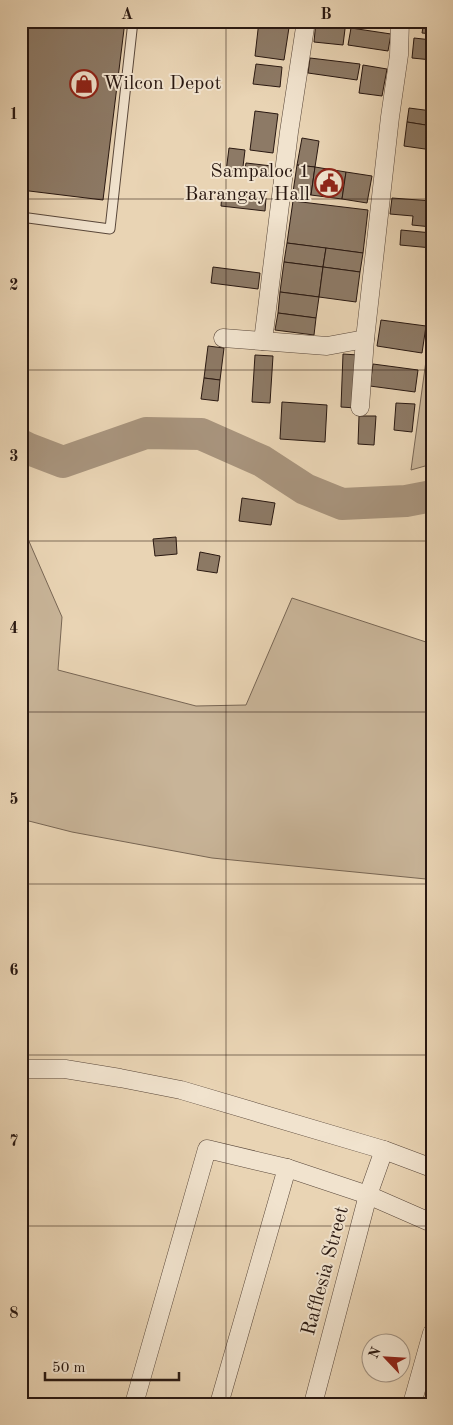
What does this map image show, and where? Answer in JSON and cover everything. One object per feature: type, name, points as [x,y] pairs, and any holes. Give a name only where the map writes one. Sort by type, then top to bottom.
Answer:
[{"type":"street","points":[[263,341],[291,115],[306,21]]},
{"type":"street","points":[[360,408],[365,338],[390,117],[399,55],[400,21]]},
{"type":"street","points":[[223,338],[327,346],[365,338]]},
{"type":"street","points":[[21,1069],[65,1069],[182,1090],[384,1150],[432,1168]]},
{"type":"street","points":[[134,1404],[207,1149],[287,1168],[368,1195],[432,1223]]},
{"type":"street","name":"Rafflesia Street","points":[[313,1404],[368,1195],[384,1150]]},
{"type":"street","points":[[219,1404],[287,1168]]},
{"type":"street","points":[[412,1404],[432,1333]]},
{"type":"lane","points":[[21,217],[110,229],[134,21]]},
{"type":"shaded area","points":[[432,317],[432,464],[411,470]]},
{"type":"shaded area","points":[[21,523],[62,617],[58,670],[196,706],[246,705],[292,598],[432,644],[432,878],[426,879],[212,858],[72,832],[21,819]]},
{"type":"building","points":[[26,21],[125,21],[103,200],[21,190],[21,55]]},
{"type":"building","points":[[259,21],[290,21],[284,60],[255,56]]},
{"type":"building","points":[[316,21],[346,21],[343,45],[314,42]]},
{"type":"building","points":[[424,21],[432,21],[432,34],[422,33]]},
{"type":"building","points":[[351,28],[391,34],[388,51],[348,45]]},
{"type":"building","points":[[414,38],[432,40],[432,60],[412,58]]},
{"type":"building","points":[[310,58],[360,64],[357,80],[308,73]]},
{"type":"building","points":[[256,64],[282,67],[280,87],[253,84]]},
{"type":"building","points":[[363,65],[387,69],[382,96],[359,93]]},
{"type":"building","points":[[409,108],[432,111],[432,126],[407,122]]},
{"type":"building","points":[[255,111],[278,114],[273,153],[250,150]]},
{"type":"building","points":[[407,122],[432,126],[432,150],[404,146]]},
{"type":"building","points":[[302,138],[319,141],[315,167],[297,165]]},
{"type":"building","points":[[229,148],[245,150],[242,175],[226,172]]},
{"type":"building","points":[[246,163],[272,166],[270,178],[244,175]]},
{"type":"building","points":[[297,165],[315,167],[311,195],[293,192]]},
{"type":"building","name":"Sampaloc 1 Barangay Hall","points":[[315,167],[346,172],[342,199],[311,195]]},
{"type":"building","points":[[346,172],[372,176],[367,203],[342,199]]},
{"type":"building","points":[[222,193],[266,198],[265,211],[221,206]]},
{"type":"building","points":[[392,198],[432,201],[432,227],[412,225],[413,216],[390,214]]},
{"type":"building","points":[[293,201],[368,210],[363,253],[287,243]]},
{"type":"building","points":[[401,230],[432,233],[432,248],[400,245]]},
{"type":"building","points":[[287,243],[326,248],[323,267],[284,262]]},
{"type":"building","points":[[326,248],[363,253],[360,272],[323,267]]},
{"type":"building","points":[[284,262],[323,267],[319,297],[280,292]]},
{"type":"building","points":[[213,267],[260,273],[258,289],[211,283]]},
{"type":"building","points":[[323,267],[360,272],[356,302],[319,297]]},
{"type":"building","points":[[280,292],[319,297],[316,318],[278,313]]},
{"type":"building","points":[[278,313],[316,318],[314,335],[275,330]]},
{"type":"building","points":[[381,320],[426,326],[422,353],[377,346]]},
{"type":"building","points":[[208,346],[224,348],[220,380],[204,378]]},
{"type":"building","points":[[343,354],[358,355],[356,408],[341,407]]},
{"type":"building","points":[[255,355],[273,356],[270,403],[252,402]]},
{"type":"building","points":[[373,364],[418,370],[415,392],[370,386]]},
{"type":"building","points":[[204,378],[220,380],[218,401],[201,399]]},
{"type":"building","points":[[282,402],[327,405],[325,442],[280,439]]},
{"type":"building","points":[[396,403],[415,404],[412,432],[394,430]]},
{"type":"building","points":[[359,416],[376,416],[374,445],[358,444]]},
{"type":"building","points":[[242,498],[275,503],[271,525],[239,521]]},
{"type":"building","points":[[176,537],[177,554],[155,556],[153,539]]},
{"type":"building","points":[[200,552],[220,556],[217,573],[197,570]]},
{"type":"waterway","points":[[21,445],[63,462],[146,433],[201,434],[262,461],[305,489],[342,504],[406,501],[432,496]]},
{"type":"place","name":"Wilcon Depot","points":[[84,84]]},
{"type":"place","name":"Sampaloc 1 Barangay Hall","points":[[329,183]]}]
